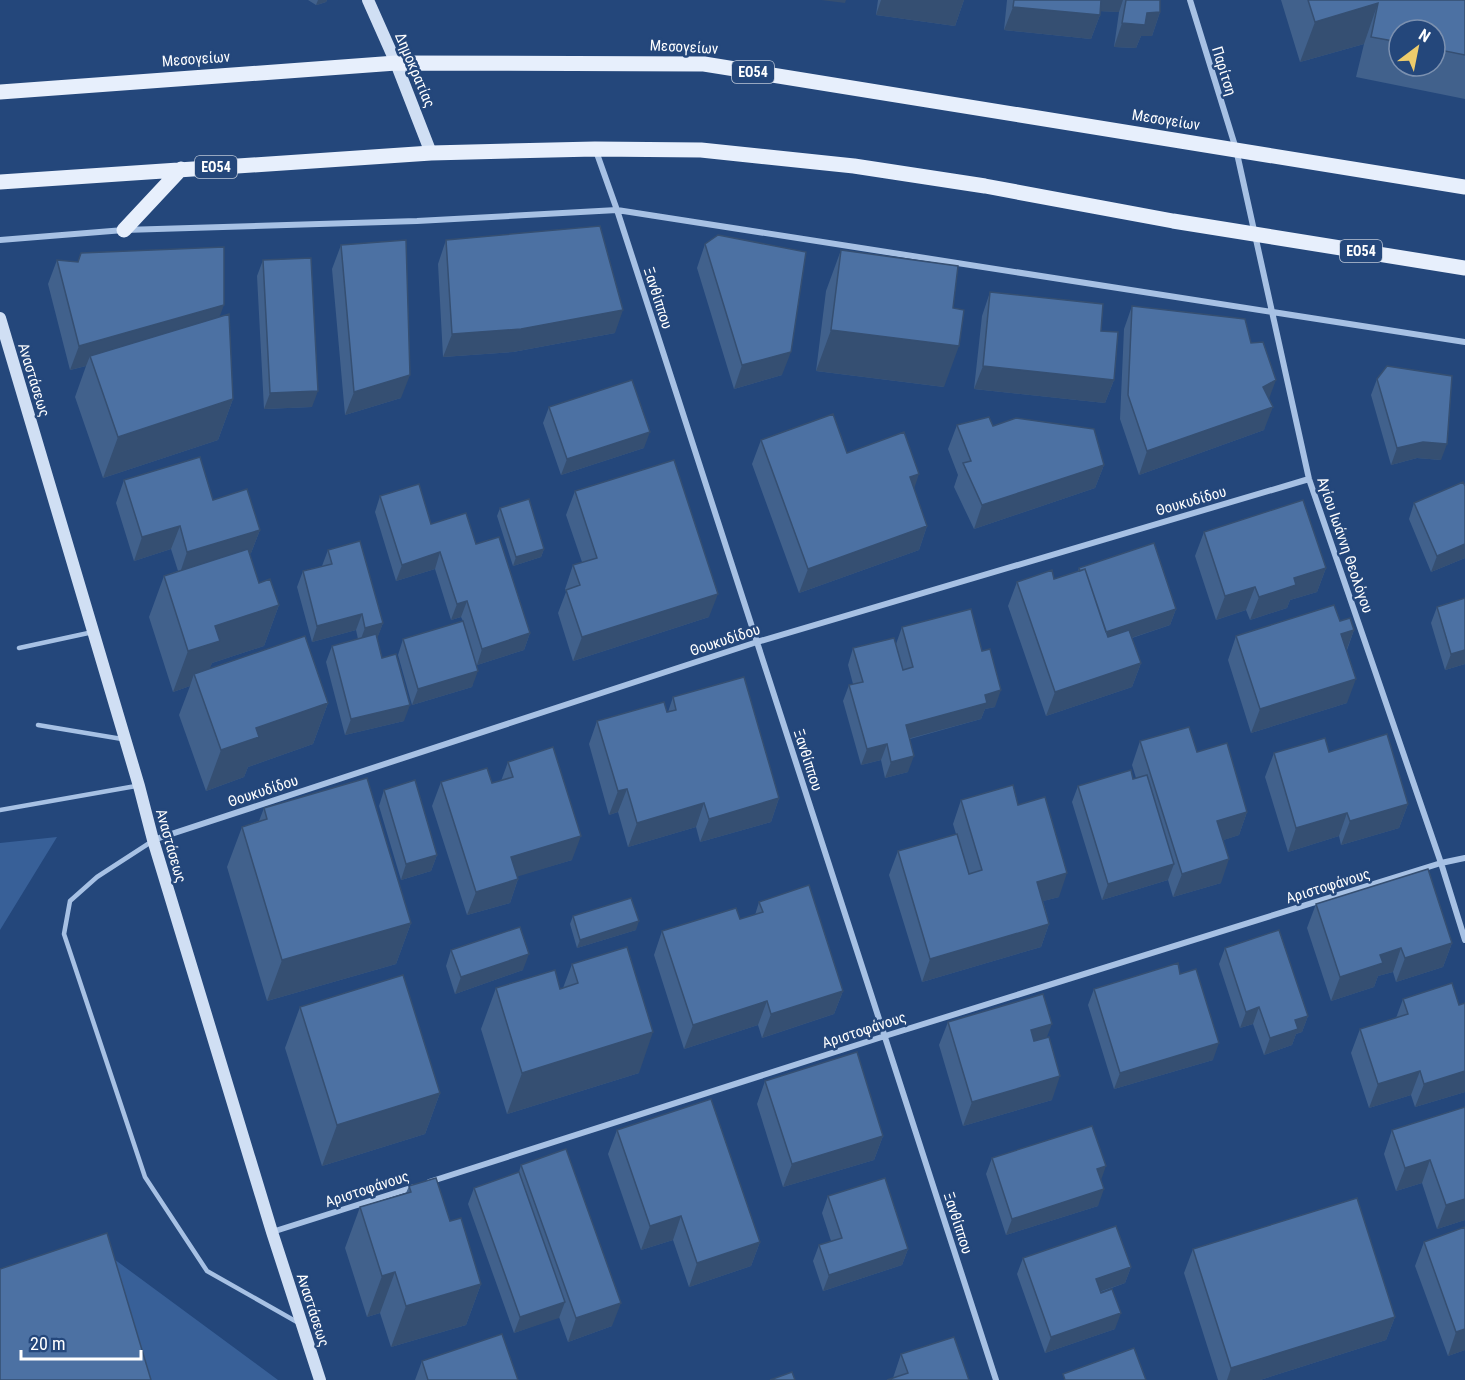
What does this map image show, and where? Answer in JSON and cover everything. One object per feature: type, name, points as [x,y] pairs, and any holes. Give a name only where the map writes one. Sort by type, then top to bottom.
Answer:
[{"type":"main road","name":"Μεσογείων","points":[[0,92],[396,63],[704,64],[1465,187]]},
{"type":"main road","name":"ΕΟ54","points":[[0,182],[431,153],[595,149],[702,150],[854,166],[996,188],[1256,235],[1465,268]]},
{"type":"main road","points":[[124,230],[181,169]]},
{"type":"street","name":"Δημοκρατίας","points":[[368,0],[396,63],[431,153]]},
{"type":"street","name":"Παρίτση","points":[[1190,0],[1236,149]]},
{"type":"street","name":"Ξανθίππου","points":[[595,149],[617,210],[996,1380]]},
{"type":"street","name":"Αγίου Ιωάννη Θεολόγου","points":[[1236,149],[1309,479],[1441,863],[1465,940]]},
{"type":"street","points":[[0,240],[124,230],[417,220],[617,210],[1465,342]]},
{"type":"street","name":"Αναστάσεως","points":[[0,318],[153,840],[272,1232],[320,1380]]},
{"type":"street","name":"Θουκυδίδου","points":[[153,840],[757,642],[1309,479]]},
{"type":"street","name":"Αριστοφάνους","points":[[272,1232],[885,1036],[1441,863],[1465,858]]},
{"type":"lane","points":[[19,648],[93,632]]},
{"type":"lane","points":[[39,725],[125,739]]},
{"type":"lane","points":[[0,810],[139,786]]},
{"type":"lane","points":[[153,840],[97,877],[70,901],[64,934],[145,1177],[207,1271],[302,1324]]},
{"type":"shaded area","points":[[57,837],[0,930],[0,843]]},
{"type":"shaded area","points":[[99,1248],[278,1380],[0,1380]]},
{"type":"building","points":[[1014,0],[1101,0],[1100,15],[1013,7]]},
{"type":"building","points":[[1126,0],[1160,0],[1160,12],[1147,13],[1145,25],[1122,23]]},
{"type":"building","points":[[1308,0],[1465,0],[1465,55],[1447,51],[1447,18],[1387,18],[1387,40],[1371,37],[1378,3],[1315,22]]},
{"type":"building","points":[[600,226],[623,310],[521,329],[452,334],[446,240]]},
{"type":"building","points":[[718,235],[806,252],[791,352],[742,365],[705,244]]},
{"type":"building","points":[[406,240],[410,375],[354,392],[341,245]]},
{"type":"building","points":[[224,247],[224,305],[79,346],[57,260],[78,262],[81,253]]},
{"type":"building","points":[[841,250],[958,266],[953,308],[964,310],[959,346],[831,330]]},
{"type":"building","points":[[311,258],[318,391],[270,393],[263,260]]},
{"type":"building","points":[[990,292],[1103,304],[1101,331],[1118,332],[1114,380],[983,366]]},
{"type":"building","points":[[1132,306],[1245,319],[1251,343],[1263,342],[1276,380],[1263,387],[1273,407],[1147,451],[1128,395]]},
{"type":"building","points":[[229,314],[233,399],[118,437],[90,356]]},
{"type":"building","points":[[1387,366],[1452,376],[1447,444],[1423,442],[1397,448],[1377,379]]},
{"type":"building","points":[[632,380],[650,432],[567,459],[549,407]]},
{"type":"building","points":[[833,414],[847,453],[904,432],[919,474],[910,477],[927,526],[808,569],[761,440]]},
{"type":"building","points":[[989,417],[993,426],[1016,418],[1094,429],[1104,465],[982,505],[963,463],[971,461],[957,425]]},
{"type":"building","points":[[200,457],[213,500],[247,489],[260,530],[187,552],[180,526],[142,537],[124,480]]},
{"type":"building","points":[[674,460],[718,594],[582,637],[566,590],[580,585],[573,565],[597,558],[575,491]]},
{"type":"building","points":[[1463,482],[1465,486],[1465,544],[1437,556],[1414,503]]},
{"type":"building","points":[[419,484],[431,524],[466,513],[476,544],[499,537],[530,633],[482,649],[467,601],[457,604],[440,552],[402,565],[380,496]]},
{"type":"building","points":[[529,499],[544,549],[516,557],[500,508]]},
{"type":"building","points":[[1303,500],[1326,568],[1294,578],[1296,585],[1259,597],[1255,587],[1225,596],[1204,532]]},
{"type":"building","points":[[360,541],[383,623],[365,628],[362,614],[317,626],[303,571],[332,564],[328,550]]},
{"type":"building","points":[[1154,543],[1176,609],[1106,632],[1085,569],[1080,571],[1079,568]]},
{"type":"building","points":[[248,549],[259,583],[270,579],[279,605],[215,626],[220,641],[188,651],[164,576]]},
{"type":"building","points":[[1085,569],[1108,637],[1129,630],[1141,663],[1055,692],[1017,582],[1052,570],[1054,579]]},
{"type":"building","points":[[1465,598],[1465,650],[1451,654],[1437,607]]},
{"type":"building","points":[[1334,605],[1340,621],[1350,618],[1354,630],[1341,634],[1356,679],[1260,709],[1236,636]]},
{"type":"building","points":[[971,609],[982,651],[990,649],[1001,690],[985,695],[987,703],[906,725],[914,756],[891,762],[887,744],[867,749],[849,685],[863,682],[853,648],[894,638],[903,670],[913,667],[902,627]]},
{"type":"building","points":[[463,621],[478,671],[418,689],[403,639]]},
{"type":"building","points":[[376,634],[382,658],[396,654],[410,705],[351,719],[332,646]]},
{"type":"building","points":[[305,636],[328,703],[256,728],[259,737],[221,750],[194,674]]},
{"type":"building","points":[[744,677],[779,798],[709,819],[704,803],[637,823],[627,789],[618,791],[597,721],[664,702],[667,712],[676,710],[673,697]]},
{"type":"building","points":[[1189,727],[1197,752],[1227,743],[1247,812],[1217,821],[1229,859],[1182,874],[1140,741]]},
{"type":"building","points":[[1387,734],[1408,804],[1350,821],[1347,813],[1296,828],[1274,753],[1325,738],[1329,752]]},
{"type":"building","points":[[553,747],[581,836],[511,857],[518,879],[476,892],[441,782],[487,768],[492,783],[513,777],[508,762]]},
{"type":"building","points":[[1131,770],[1133,779],[1147,775],[1174,864],[1108,884],[1078,786]]},
{"type":"building","points":[[367,778],[411,923],[282,960],[242,827],[267,819],[264,808]]},
{"type":"building","points":[[415,780],[437,855],[406,864],[384,790]]},
{"type":"building","points":[[1013,785],[1018,805],[1045,797],[1067,873],[1037,882],[1049,924],[930,959],[898,851],[957,834],[969,874],[982,870],[961,800]]},
{"type":"building","points":[[1428,869],[1452,943],[1405,958],[1401,948],[1380,955],[1383,963],[1340,977],[1316,904]]},
{"type":"building","points":[[809,885],[843,991],[771,1014],[767,1001],[693,1025],[662,931],[736,908],[740,919],[763,912],[759,902]]},
{"type":"building","points":[[631,898],[639,921],[580,940],[573,916]]},
{"type":"building","points":[[520,927],[529,954],[461,977],[451,950]]},
{"type":"building","points":[[1279,930],[1308,1016],[1295,1020],[1298,1029],[1270,1038],[1259,1007],[1246,1012],[1225,948]]},
{"type":"building","points":[[627,947],[653,1032],[522,1073],[496,988],[555,970],[560,989],[578,983],[572,964]]},
{"type":"building","points":[[1178,963],[1180,974],[1196,969],[1219,1043],[1120,1073],[1094,989]]},
{"type":"building","points":[[403,975],[440,1093],[337,1125],[300,1007]]},
{"type":"building","points":[[1452,983],[1459,1005],[1465,1003],[1465,1071],[1424,1084],[1420,1071],[1378,1084],[1360,1029],[1408,1014],[1403,999]]},
{"type":"building","points":[[1043,994],[1052,1024],[1031,1030],[1034,1041],[1049,1037],[1060,1076],[972,1102],[948,1022]]},
{"type":"building","points":[[857,1052],[883,1136],[792,1164],[765,1081]]},
{"type":"building","points":[[711,1099],[760,1242],[697,1263],[681,1216],[650,1226],[617,1130]]},
{"type":"building","points":[[1465,1107],[1465,1199],[1446,1205],[1430,1160],[1405,1168],[1392,1130]]},
{"type":"building","points":[[1092,1126],[1106,1166],[1097,1169],[1104,1189],[1012,1219],[992,1158]]},
{"type":"building","points":[[566,1149],[621,1303],[576,1318],[521,1165]]},
{"type":"building","points":[[519,1172],[565,1302],[520,1317],[474,1188]]},
{"type":"building","points":[[436,1178],[450,1221],[461,1218],[481,1284],[406,1306],[395,1272],[382,1276],[360,1207],[411,1192],[409,1186]]},
{"type":"building","points":[[885,1178],[908,1249],[829,1275],[819,1245],[842,1238],[828,1196]]},
{"type":"building","points":[[1357,1198],[1395,1317],[1231,1368],[1193,1249]]},
{"type":"building","points":[[1116,1226],[1131,1267],[1096,1279],[1101,1293],[1112,1289],[1121,1313],[1051,1337],[1023,1258]]},
{"type":"building","points":[[1465,1227],[1465,1329],[1456,1332],[1424,1242]]},
{"type":"building","points":[[107,1233],[151,1380],[0,1380],[0,1269]]},
{"type":"building","points":[[502,1334],[518,1380],[428,1380],[422,1361]]},
{"type":"building","points":[[954,1337],[969,1380],[887,1380],[908,1373],[901,1354]]},
{"type":"building","points":[[1134,1348],[1146,1380],[1065,1380],[1063,1374]]},
{"type":"building","points":[[792,1372],[795,1380],[770,1380]]}]
